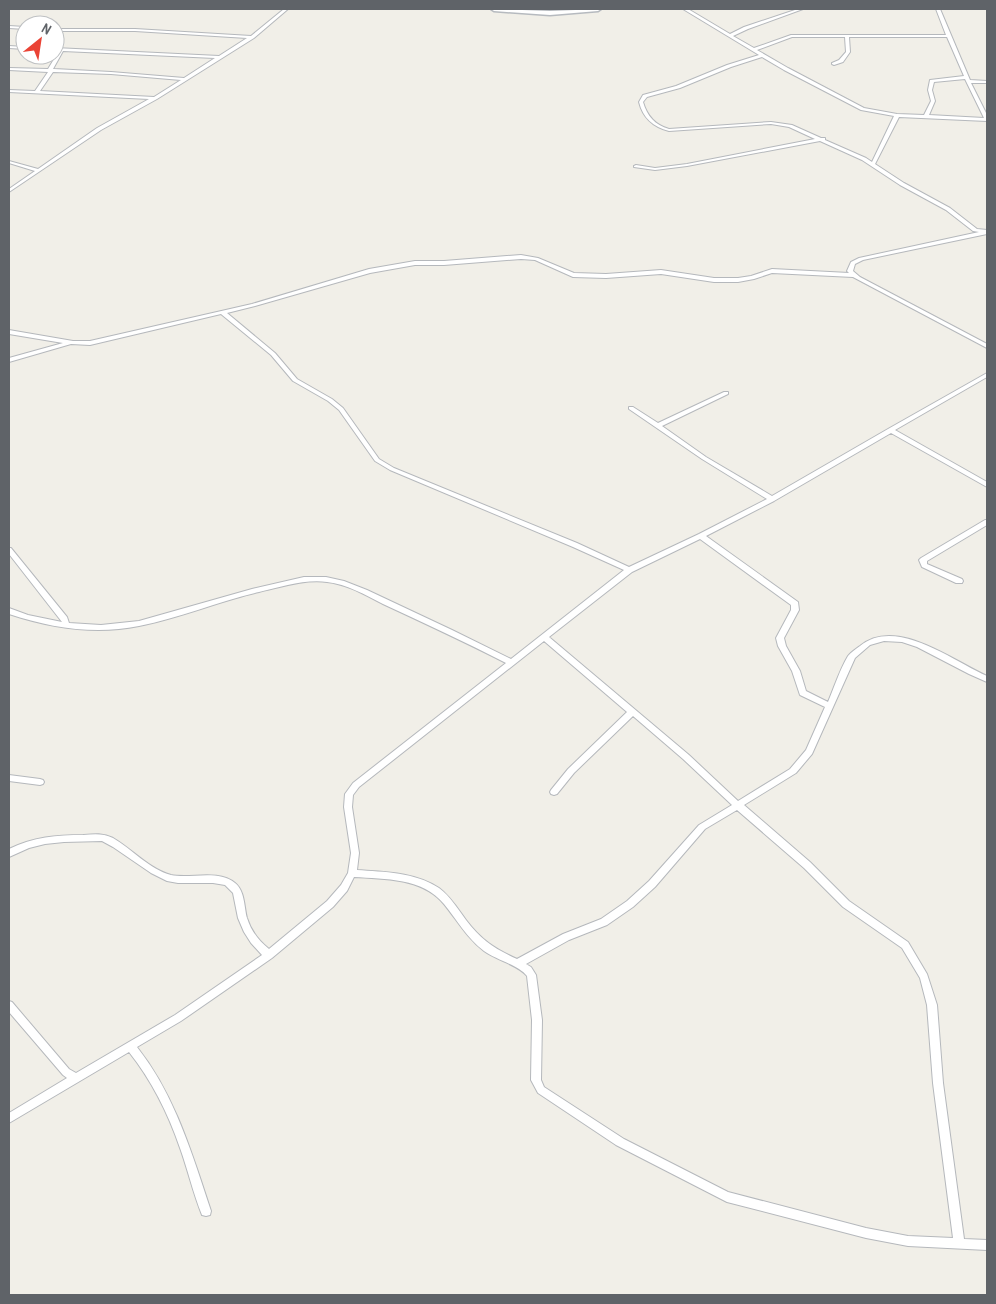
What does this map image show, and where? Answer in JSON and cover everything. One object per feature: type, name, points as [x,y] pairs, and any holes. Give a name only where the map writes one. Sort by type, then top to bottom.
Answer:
[{"type":"main road","points":[[494,9],[550,13],[598,9]]},
{"type":"street","points":[[9,191],[99,129],[155,98],[252,37],[286,9]]},
{"type":"street","points":[[685,9],[754,50],[863,109],[897,116],[987,120],[967,79],[938,9]]},
{"type":"street","points":[[730,36],[746,28],[801,9]]},
{"type":"street","points":[[65,30],[135,30],[252,37]]},
{"type":"street","points":[[754,50],[791,36],[950,36]]},
{"type":"street","points":[[834,64],[841,61],[848,52],[847,36]]},
{"type":"street","points":[[65,49],[220,57]]},
{"type":"street","points":[[763,55],[729,66],[678,87],[645,96],[641,102],[642,109],[654,124],[669,130],[771,123],[790,126],[823,139],[873,164],[902,184],[948,210],[975,230],[986,232]]},
{"type":"street","points":[[37,92],[54,65]]},
{"type":"street","points":[[9,69],[185,79]]},
{"type":"street","points":[[926,117],[933,102],[930,90],[932,81],[967,79],[987,82]]},
{"type":"street","points":[[9,90],[155,98]]},
{"type":"street","points":[[873,164],[897,116]]},
{"type":"street","points":[[636,166],[655,168],[687,165],[823,139]]},
{"type":"street","points":[[9,162],[38,170]]},
{"type":"street","points":[[853,275],[850,266],[861,259],[986,232]]},
{"type":"street","points":[[9,332],[70,342],[90,343],[107,340],[149,327],[222,312],[396,265],[508,258],[536,259],[573,274],[582,275],[606,276],[661,272],[714,280],[738,280],[772,271],[853,275],[987,346]]},
{"type":"street","points":[[222,312],[273,354],[295,380],[330,400],[341,409],[377,460],[392,469],[575,545],[628,570]]},
{"type":"street","points":[[9,360],[70,342]]},
{"type":"street","points":[[9,1118],[178,1018],[269,955],[330,904],[344,888],[352,873],[355,854],[348,807],[349,794],[372,772],[545,638],[628,570],[701,536],[772,499],[987,375]]},
{"type":"street","points":[[659,425],[726,393]]},
{"type":"street","points":[[631,408],[659,425],[704,458],[772,499]]},
{"type":"street","points":[[890,430],[987,485]]},
{"type":"street","points":[[959,581],[924,565],[923,560],[987,522]]},
{"type":"street","points":[[701,536],[795,604],[795,610],[780,638],[782,646],[791,659],[800,690],[807,696],[830,706]]},
{"type":"street","points":[[9,550],[64,619],[67,626]]},
{"type":"street","points":[[9,610],[67,626],[95,627],[156,620],[234,595],[297,581],[326,579],[349,585],[451,631],[512,663]]},
{"type":"street","points":[[545,638],[686,757],[807,866],[846,904],[905,945],[924,977],[932,1006],[938,1083],[959,1244]]},
{"type":"street","points":[[517,964],[566,937],[604,922],[630,904],[652,884],[695,834],[736,804],[793,771],[809,752],[852,656],[861,646],[880,639],[904,640],[933,650],[987,680]]},
{"type":"street","points":[[554,792],[571,771],[632,712]]},
{"type":"street","points":[[9,778],[40,782]]},
{"type":"street","points":[[9,853],[35,842],[53,838],[96,836],[106,839],[141,863],[169,878],[190,881],[216,879],[225,881],[238,893],[246,928],[256,944],[269,955]]},
{"type":"street","points":[[352,873],[415,881],[428,885],[445,898],[481,943],[524,967],[531,975],[537,1020],[536,1080],[541,1090],[582,1119],[620,1142],[727,1197],[866,1233],[908,1241],[987,1245]]},
{"type":"street","points":[[9,1005],[66,1072],[76,1079]]},
{"type":"street","points":[[130,1047],[152,1075],[167,1105],[206,1212]]}]
